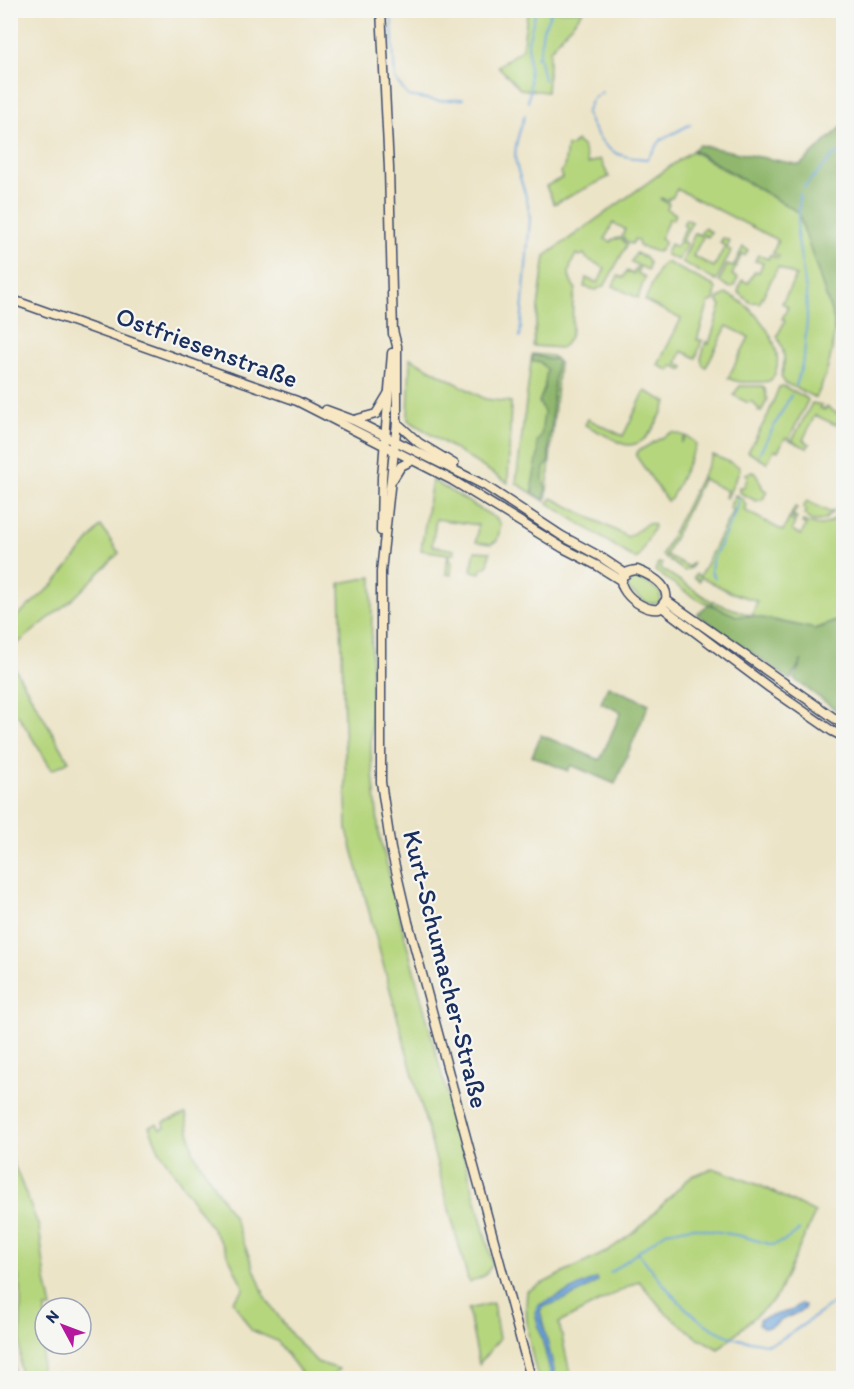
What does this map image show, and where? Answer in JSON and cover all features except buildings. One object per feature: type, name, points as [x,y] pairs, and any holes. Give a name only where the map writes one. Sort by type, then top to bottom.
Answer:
[{"type":"main road","name":"Kurt-Schumacher-Straße","points":[[381,10],[389,168],[393,330],[381,526],[381,782],[391,849],[408,922],[531,1378]]},
{"type":"main road","name":"Ostfriesenstraße","points":[[10,299],[297,401],[386,441]]},
{"type":"main road","name":"Kurt-Schumacher-Straße","points":[[382,562],[397,423],[397,346],[393,330]]},
{"type":"main road","points":[[353,420],[376,414],[390,391]]},
{"type":"main road","points":[[297,401],[353,420],[394,445],[484,485]]},
{"type":"main road","points":[[397,423],[419,443],[562,536],[599,556],[624,577]]},
{"type":"main road","points":[[394,445],[413,460],[452,480],[546,538],[624,577]]},
{"type":"main road","points":[[391,482],[401,466],[413,460]]},
{"type":"main road","points":[[624,577],[637,570],[659,583],[666,591],[664,604]]},
{"type":"main road","points":[[624,577],[623,592],[641,605],[653,610],[664,604]]},
{"type":"main road","points":[[664,604],[843,725]]},
{"type":"main road","points":[[664,604],[770,688],[832,732],[843,737]]},
{"type":"green space","points":[[530,11],[583,11],[550,50],[547,92],[520,89],[498,66],[522,49],[527,16]]},
{"type":"green space","points":[[843,126],[843,335],[834,331],[834,320],[798,212],[693,150],[699,145],[800,165]]},
{"type":"green space","points":[[576,141],[583,147],[588,164],[600,159],[609,177],[554,204],[546,186],[562,178],[560,172],[564,168],[567,146],[572,146]]},
{"type":"green space","points":[[692,151],[798,212],[834,320],[830,360],[816,398],[785,383],[781,377],[784,356],[777,336],[785,321],[782,319],[788,307],[782,303],[796,276],[778,267],[759,304],[751,303],[738,292],[742,280],[748,283],[755,271],[759,272],[763,263],[755,261],[758,255],[768,259],[770,255],[778,258],[779,256],[773,253],[778,240],[677,189],[668,201],[660,199],[669,204],[667,209],[676,214],[673,220],[669,219],[660,239],[665,242],[660,251],[639,246],[635,239],[632,244],[628,243],[622,236],[625,229],[613,223],[605,239],[611,242],[613,239],[621,238],[627,245],[605,285],[596,290],[584,287],[586,278],[598,283],[605,268],[587,259],[584,254],[580,256],[576,254],[569,272],[570,280],[576,289],[571,335],[561,348],[533,346],[545,256]]},
{"type":"green space","points":[[686,219],[692,222],[682,242],[687,244],[678,260],[666,253],[670,244],[676,247],[686,227],[683,225]]},
{"type":"green space","points":[[704,228],[711,232],[708,237],[704,235],[693,256],[714,267],[725,246],[720,243],[723,238],[730,241],[727,248],[731,251],[716,281],[682,262],[695,233],[700,235]]},
{"type":"green space","points":[[743,247],[748,250],[745,256],[742,254],[732,275],[738,278],[734,286],[730,288],[719,281],[727,265],[733,267]]},
{"type":"green space","points":[[636,253],[646,258],[649,263],[648,270],[640,266],[637,273],[645,277],[638,298],[613,286],[618,276],[623,278],[627,271],[633,274],[638,265],[631,262]]},
{"type":"green space","points":[[666,262],[716,289],[714,301],[709,302],[697,340],[702,340],[696,358],[682,351],[677,363],[684,367],[682,370],[673,365],[670,371],[658,365],[681,319],[645,301],[659,268]]},
{"type":"green space","points":[[726,294],[746,305],[771,336],[776,348],[777,359],[775,375],[769,381],[742,382],[728,378],[749,337],[727,326],[706,367],[703,366],[701,359],[706,341],[709,344],[721,305],[718,299]]},
{"type":"green space","points":[[532,354],[552,356],[559,363],[546,502],[516,483]]},
{"type":"green space","points":[[533,355],[552,360],[553,357],[557,361],[549,435],[549,462],[544,468],[543,480],[546,488],[544,500],[533,493],[532,485],[538,455],[537,442],[541,436],[544,412],[539,402],[547,370],[540,362],[532,361]]},
{"type":"green space","points":[[410,358],[485,399],[511,402],[508,483],[408,420]]},
{"type":"green space","points":[[740,386],[761,386],[765,389],[767,400],[761,412],[751,401],[748,403],[733,395]]},
{"type":"green space","points":[[783,386],[808,400],[789,439],[785,438],[778,451],[774,450],[767,463],[748,452],[768,415],[779,387]]},
{"type":"green space","points":[[645,391],[667,402],[651,432],[639,443],[623,444],[585,425],[588,419],[623,436]]},
{"type":"green space","points":[[812,403],[822,405],[820,408],[825,410],[827,407],[841,416],[836,425],[815,415],[803,440],[810,444],[807,448],[790,440],[793,439]]},
{"type":"green space","points":[[672,432],[685,436],[681,443],[686,436],[695,442],[696,446],[671,499],[667,501],[636,456],[638,451]]},
{"type":"green space","points":[[713,455],[740,469],[727,498],[725,497],[727,491],[703,479],[702,476]]},
{"type":"green space","points":[[756,473],[763,489],[767,491],[763,499],[756,501],[739,492],[739,487],[743,488],[748,477],[745,474]]},
{"type":"green space","points":[[701,477],[702,480],[666,555],[689,567],[693,562],[691,568],[684,571],[662,555]]},
{"type":"green space","points":[[432,480],[497,519],[501,525],[497,541],[491,544],[476,542],[478,525],[436,519],[432,546],[454,550],[449,560],[452,562],[451,575],[446,574],[448,554],[421,550]]},
{"type":"green space","points":[[735,495],[742,498],[746,505],[744,510],[783,531],[789,519],[795,522],[792,530],[801,535],[806,525],[802,523],[803,521],[822,525],[827,524],[839,514],[843,516],[843,618],[815,629],[770,619],[737,616],[695,598],[655,571],[658,563],[662,564],[660,568],[711,601],[752,616],[757,601],[730,592],[701,577],[699,581],[694,577],[696,574],[700,576],[733,510],[729,508]]},
{"type":"green space","points":[[552,498],[628,537],[648,523],[653,524],[654,527],[639,557],[635,559],[548,503]]},
{"type":"green space","points":[[807,501],[829,512],[835,510],[824,520],[810,520],[805,514],[807,510],[803,508]]},
{"type":"green space","points":[[795,507],[797,508],[793,515],[797,518],[796,520],[791,517],[789,519]]},
{"type":"green space","points":[[101,526],[119,553],[75,597],[11,649],[11,621],[53,585]]},
{"type":"green space","points":[[475,551],[490,552],[488,566],[482,568],[480,573],[471,571]]},
{"type":"green space","points":[[636,576],[660,592],[660,601],[648,603],[628,589],[629,579]]},
{"type":"green space","points":[[372,577],[371,754],[379,833],[493,1264],[484,1276],[469,1283],[347,830],[340,583]]},
{"type":"green space","points":[[709,604],[737,616],[752,616],[815,629],[843,619],[843,715],[794,679],[802,660],[790,680],[697,614]]},
{"type":"green space","points":[[11,662],[69,761],[52,770],[18,715],[11,714]]},
{"type":"green space","points":[[608,686],[649,704],[615,784],[571,765],[568,771],[532,756],[541,735],[600,760],[621,712],[601,703]]},
{"type":"green space","points":[[186,1114],[193,1152],[234,1218],[266,1299],[292,1335],[317,1362],[339,1369],[329,1378],[305,1378],[277,1341],[251,1330],[233,1301],[244,1289],[224,1247],[159,1150],[149,1126],[157,1124],[160,1129],[165,1127],[164,1122]]},
{"type":"green space","points":[[11,1157],[39,1227],[49,1296],[33,1296],[33,1356],[43,1356],[39,1378],[20,1378],[21,1289],[11,1240]]},
{"type":"green space","points":[[713,1168],[761,1186],[815,1213],[776,1298],[718,1349],[695,1336],[664,1311],[639,1281],[559,1323],[571,1378],[538,1378],[528,1335],[527,1291],[606,1252],[637,1230],[690,1177]]},
{"type":"green space","points":[[493,1303],[499,1339],[479,1364],[468,1309]]},
{"type":"water","points":[[10,1265],[16,1298],[14,1378],[10,1378]]},
{"type":"water","points":[[597,1278],[598,1281],[585,1289],[543,1307],[540,1311],[556,1378],[552,1378],[535,1312],[539,1305]]},
{"type":"water","points":[[800,1304],[805,1305],[804,1309],[774,1325],[764,1328],[759,1325],[760,1319],[793,1310]]},
{"type":"waterway","points":[[391,10],[395,79],[408,96],[439,101],[463,99]]},
{"type":"waterway","points":[[528,102],[530,90],[528,42],[536,10]]},
{"type":"waterway","points":[[536,57],[539,56],[543,29],[552,10]]},
{"type":"waterway","points":[[539,56],[544,80]]},
{"type":"waterway","points":[[602,92],[592,99],[586,113],[601,140],[609,149],[618,154],[647,159],[661,140],[691,124]]},
{"type":"waterway","points":[[520,337],[530,219],[515,151],[525,115]]},
{"type":"waterway","points":[[803,188],[833,156],[844,150]]},
{"type":"waterway","points":[[796,385],[804,358],[807,318],[806,290],[797,234],[800,194]]},
{"type":"waterway","points":[[759,454],[791,395]]},
{"type":"waterway","points":[[715,578],[711,572],[712,561],[733,517],[739,498]]},
{"type":"waterway","points":[[638,1252],[666,1232],[692,1227],[741,1236],[773,1245],[786,1240],[799,1230]]},
{"type":"waterway","points":[[610,1273],[638,1252],[673,1295],[700,1320],[732,1337],[764,1344],[783,1338],[835,1302],[844,1300]]}]
